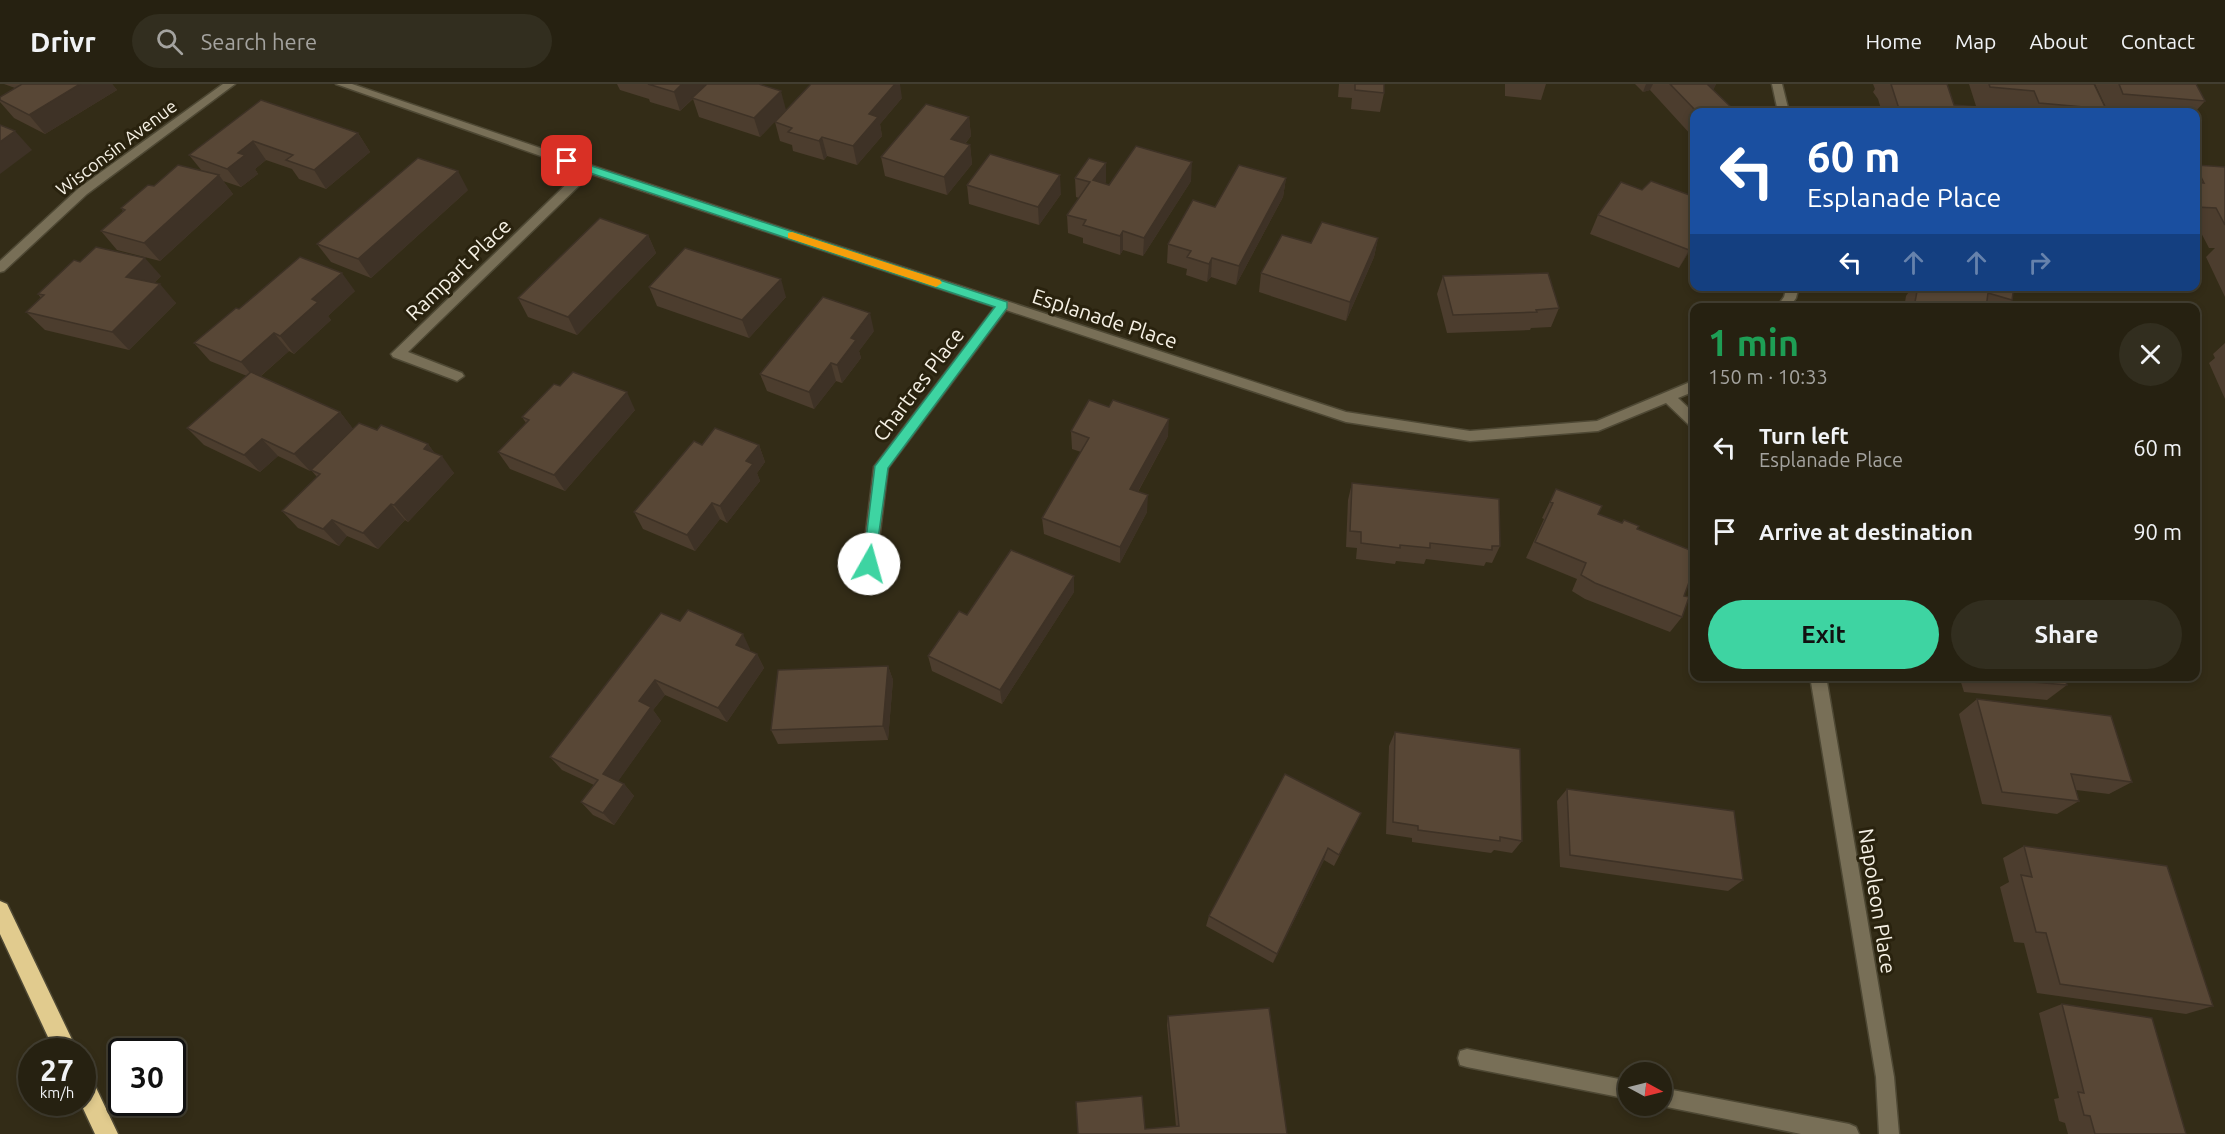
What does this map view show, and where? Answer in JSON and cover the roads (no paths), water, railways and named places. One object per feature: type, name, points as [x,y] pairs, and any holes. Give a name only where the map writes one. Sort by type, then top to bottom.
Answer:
[{"type":"highway","points":[[0,911],[60,1038]]},
{"type":"highway","points":[[96,1112],[107,1134]]},
{"type":"street","name":"Wisconsin Avenue","points":[[0,268],[83,191],[230,84]]},
{"type":"street","name":"Esplanade Place","points":[[341,84],[590,169],[1346,417],[1470,436],[1598,426],[1690,388]]},
{"type":"street","points":[[1777,84],[1783,108]]},
{"type":"street","name":"Rampart Place","points":[[457,376],[398,354],[590,169]]},
{"type":"street","name":"Chartres Place","points":[[869,564],[881,466],[1003,305]]},
{"type":"street","points":[[1669,398],[1690,417]]},
{"type":"street","name":"Napoleon Place","points":[[1819,681],[1885,1077],[1889,1134]]},
{"type":"street","points":[[1467,1058],[1618,1088]]},
{"type":"street","points":[[1672,1099],[1849,1134]]}]
